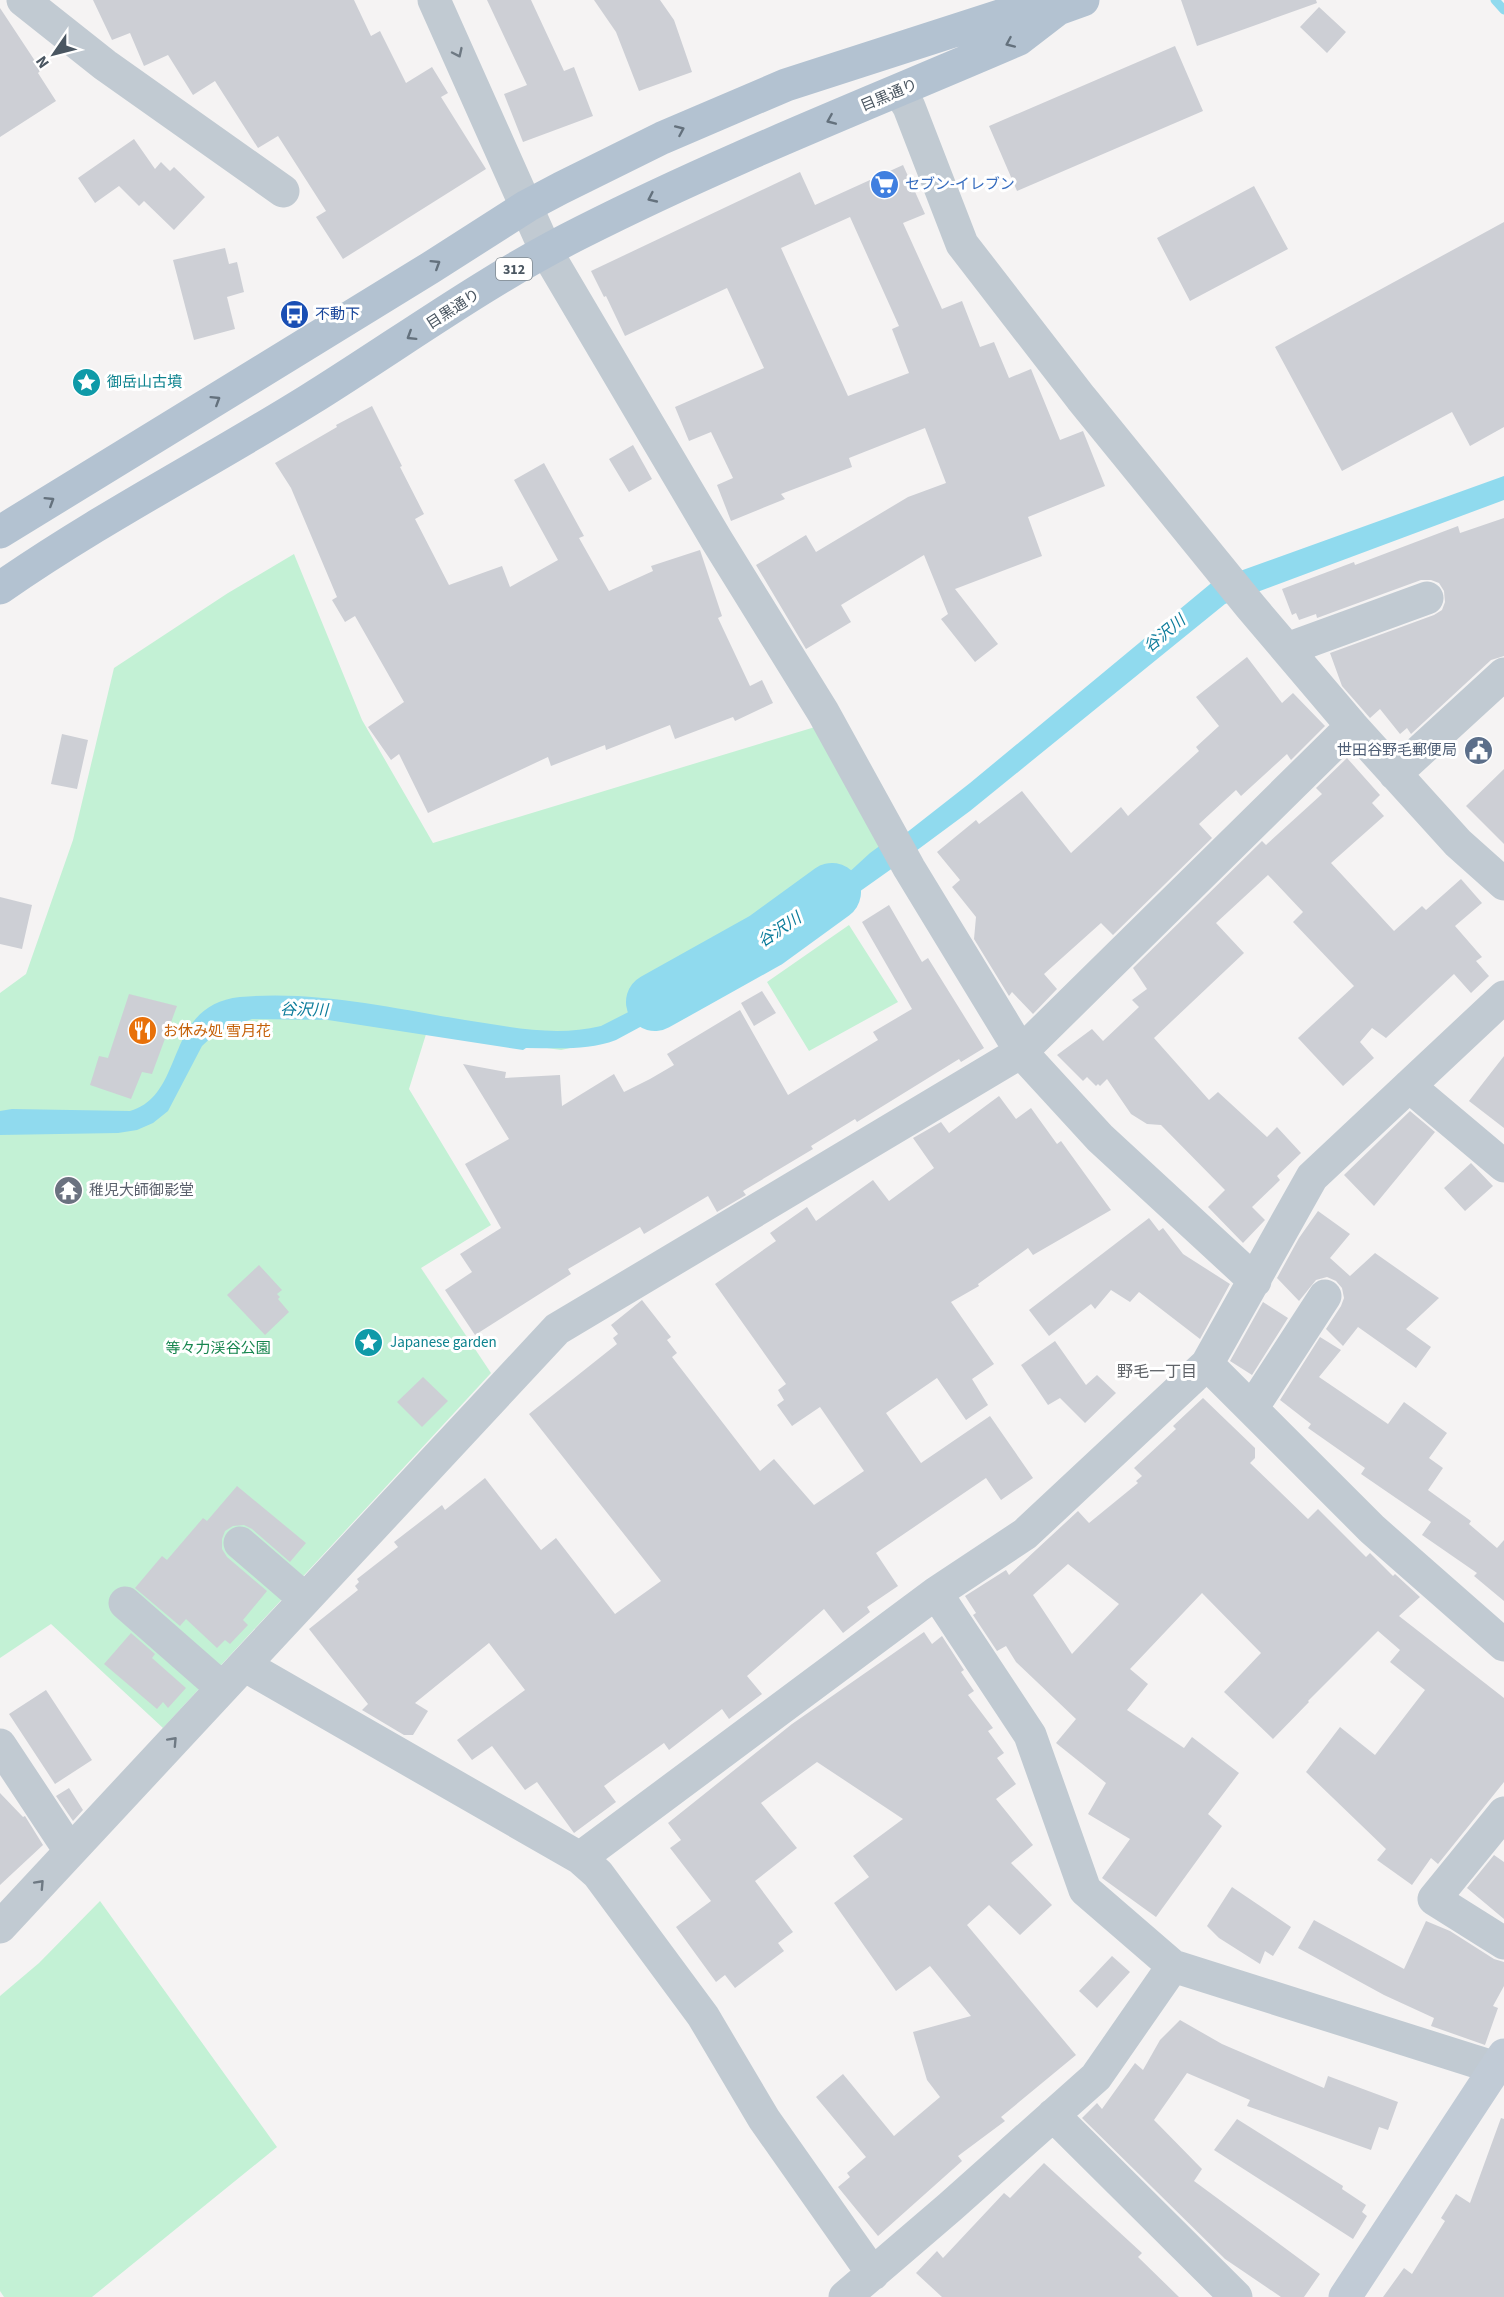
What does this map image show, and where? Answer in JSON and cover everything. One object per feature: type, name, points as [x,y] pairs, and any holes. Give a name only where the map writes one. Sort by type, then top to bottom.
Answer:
[{"type":"main road","name":"目黒通り","points":[[0,532],[527,206],[662,138],[786,85],[1008,6],[1070,5]]},
{"type":"main road","name":"目黒通り","points":[[0,588],[47,555],[307,402],[508,272],[546,251],[654,197],[1019,39],[1070,5]]},
{"type":"street","points":[[0,4],[9,0]]},
{"type":"street","points":[[23,0],[105,65],[283,191]]},
{"type":"street","points":[[434,0],[546,251],[710,529],[823,712],[896,845],[1021,1052],[1101,1137],[1255,1281]]},
{"type":"street","points":[[899,91],[909,107],[962,244],[1082,398],[1251,607],[1352,726],[1458,843],[1504,884]]},
{"type":"street","points":[[1287,649],[1427,598]]},
{"type":"street","points":[[1395,774],[1504,674]]},
{"type":"street","points":[[0,1927],[557,1329],[1021,1052],[1352,726]]},
{"type":"street","points":[[579,1858],[936,1593],[1025,1534],[1207,1364],[1312,1177],[1504,997]]},
{"type":"street","points":[[1409,1086],[1504,1166]]},
{"type":"street","points":[[1250,1407],[1260,1396],[1325,1296]]},
{"type":"street","points":[[1207,1364],[1372,1529],[1504,1645]]},
{"type":"street","points":[[240,1543],[305,1599]]},
{"type":"street","points":[[936,1593],[1030,1735],[1085,1890],[1173,1966],[1502,2059],[1345,2297]]},
{"type":"street","points":[[125,1603],[233,1677],[579,1858],[598,1874],[703,2016],[764,2119],[873,2274]]},
{"type":"street","points":[[0,1745],[70,1851]]},
{"type":"street","points":[[1504,1813],[1434,1899],[1504,1943]]},
{"type":"street","points":[[845,2297],[1096,2077],[1173,1966]]},
{"type":"street","points":[[1053,2115],[1236,2297]]},
{"type":"green space","name":"等々力渓谷公園","points":[[294,554],[362,720],[433,843],[815,727],[892,866],[810,927],[729,974],[603,1041],[561,1050],[427,1031],[409,1089],[491,1225],[421,1268],[491,1373],[163,1728],[51,1624],[0,1658],[0,993],[26,974],[73,840],[114,668],[228,593]]},
{"type":"green space","points":[[849,925],[898,1002],[809,1051],[767,982]]},
{"type":"green space","points":[[100,1901],[277,2147],[92,2297],[4,2297],[0,2291],[0,1996],[39,1963]]},
{"type":"water","points":[[1504,476],[1504,500],[1225,604],[970,811],[897,865],[759,963],[616,1040],[594,1046],[526,1048],[523,1050],[328,1020],[252,1019],[217,1032],[202,1046],[168,1111],[153,1123],[137,1130],[118,1133],[0,1135],[0,1111],[12,1109],[130,1111],[148,1102],[160,1088],[186,1032],[198,1016],[216,1004],[240,997],[268,995],[325,998],[533,1030],[567,1031],[601,1026],[758,946],[821,898],[870,853],[885,842],[901,837],[970,783],[1215,580]]},
{"type":"building","points":[[93,0],[354,0],[371,36],[380,31],[406,83],[432,67],[448,93],[441,97],[486,169],[343,259],[316,217],[326,211],[278,136],[258,148],[215,81],[193,95],[168,55],[144,66],[130,33],[112,40]]},
{"type":"building","points":[[487,0],[531,0],[564,71],[574,67],[593,116],[523,142],[504,94],[527,85]]},
{"type":"building","points":[[594,0],[660,0],[674,20],[692,72],[639,91],[616,32]]},
{"type":"building","points":[[1181,0],[1316,0],[1317,3],[1197,46]]},
{"type":"building","points":[[1319,7],[1346,32],[1327,53],[1300,27]]},
{"type":"building","points":[[0,8],[41,70],[38,73],[56,101],[0,137]]},
{"type":"building","points":[[1175,46],[1203,111],[1017,191],[989,126]]},
{"type":"building","points":[[134,139],[155,169],[161,162],[170,171],[174,167],[205,197],[174,230],[144,201],[139,206],[119,186],[95,203],[78,178]]},
{"type":"building","points":[[903,165],[925,214],[903,223],[942,309],[962,301],[980,347],[994,342],[1009,378],[1031,369],[1060,440],[1083,431],[1105,486],[1028,517],[1042,556],[955,589],[998,644],[975,662],[941,619],[948,614],[924,555],[841,605],[851,622],[806,649],[756,565],[806,535],[816,552],[908,497],[946,483],[925,428],[849,458],[852,467],[781,494],[785,499],[731,521],[717,485],[733,478],[711,432],[689,441],[675,407],[764,368],[727,288],[625,336],[591,271],[800,172],[815,205]],"holes":[[[850,217],[899,326],[892,329],[909,373],[848,396],[781,248]]]},
{"type":"building","points":[[1254,186],[1288,249],[1190,301],[1157,238]]},
{"type":"building","points":[[1504,222],[1504,427],[1470,446],[1452,412],[1342,471],[1275,347]]},
{"type":"building","points":[[225,248],[229,264],[237,262],[244,292],[227,297],[235,329],[194,340],[173,260]]},
{"type":"building","points":[[372,406],[424,514],[415,519],[449,585],[502,566],[510,587],[558,560],[514,480],[544,463],[584,536],[579,538],[609,591],[653,571],[651,566],[700,550],[722,616],[718,618],[750,686],[762,680],[773,703],[735,721],[733,717],[675,739],[670,725],[606,750],[605,745],[551,766],[548,757],[428,813],[399,754],[391,760],[368,727],[404,702],[355,616],[345,622],[332,600],[337,597],[291,488],[275,463],[337,427],[336,425]]},
{"type":"building","points":[[633,445],[652,479],[629,492],[609,459]]},
{"type":"building","points":[[1504,518],[1504,656],[1491,660],[1411,734],[1407,728],[1400,734],[1380,709],[1370,718],[1342,686],[1330,653],[1434,615],[1442,610],[1445,602],[1444,591],[1439,583],[1421,580],[1317,618],[1316,614],[1299,620],[1296,613],[1292,615],[1282,589],[1354,562],[1355,565],[1458,526],[1460,533]]},
{"type":"building","points":[[1247,657],[1282,703],[1293,693],[1325,726],[1291,760],[1287,754],[1241,796],[1236,790],[1199,824],[1212,838],[1113,935],[1101,923],[1044,974],[1057,989],[1033,1014],[1012,992],[1009,996],[974,939],[976,917],[952,887],[960,880],[937,852],[976,820],[979,824],[1022,791],[1071,853],[1121,807],[1128,816],[1199,751],[1196,747],[1219,726],[1196,697]]},
{"type":"building","points":[[62,734],[88,740],[77,789],[51,784]]},
{"type":"building","points":[[1347,758],[1380,795],[1372,803],[1384,816],[1331,863],[1394,931],[1422,906],[1426,910],[1461,879],[1482,903],[1455,926],[1482,957],[1476,961],[1489,976],[1471,993],[1454,974],[1386,1038],[1372,1028],[1360,1042],[1374,1058],[1343,1086],[1298,1038],[1354,986],[1293,922],[1303,912],[1268,875],[1216,923],[1244,953],[1154,1038],[1209,1100],[1218,1092],[1267,1137],[1277,1127],[1301,1153],[1277,1176],[1280,1180],[1252,1207],[1265,1220],[1243,1243],[1208,1207],[1225,1190],[1161,1125],[1147,1124],[1131,1114],[1107,1079],[1100,1086],[1098,1084],[1096,1086],[1087,1077],[1083,1081],[1057,1055],[1092,1029],[1103,1041],[1139,1007],[1132,1000],[1147,989],[1133,968],[1262,841],[1266,845],[1322,794],[1316,788]]},
{"type":"building","points":[[1504,769],[1504,844],[1466,806]]},
{"type":"building","points":[[0,897],[32,905],[22,949],[0,944]]},
{"type":"building","points":[[889,905],[922,962],[928,958],[984,1048],[961,1062],[959,1059],[857,1122],[855,1119],[811,1146],[813,1149],[743,1191],[746,1195],[717,1212],[708,1196],[644,1234],[640,1227],[568,1269],[571,1274],[475,1335],[445,1290],[472,1272],[460,1254],[501,1228],[465,1164],[509,1139],[463,1064],[506,1072],[505,1078],[560,1075],[562,1106],[614,1074],[624,1092],[650,1079],[674,1065],[667,1054],[740,1010],[788,1095],[878,1040],[873,1032],[912,1009],[862,922]]},
{"type":"building","points":[[762,991],[776,1013],[754,1026],[741,1003]]},
{"type":"building","name":"お休み処 雪月花","points":[[129,994],[177,1006],[152,1074],[142,1072],[131,1099],[90,1085],[99,1056],[108,1058]]},
{"type":"building","points":[[1504,1056],[1504,1128],[1469,1101]]},
{"type":"building","points":[[999,1096],[1016,1119],[1031,1108],[1057,1144],[1061,1141],[1111,1210],[1033,1255],[1028,1248],[978,1284],[979,1286],[951,1302],[994,1364],[972,1379],[988,1405],[966,1420],[937,1378],[886,1413],[921,1463],[990,1416],[1033,1478],[1001,1500],[986,1478],[876,1553],[898,1586],[867,1607],[870,1612],[843,1633],[824,1609],[747,1676],[762,1694],[729,1719],[722,1709],[669,1750],[664,1743],[604,1786],[616,1802],[574,1833],[537,1782],[525,1790],[492,1746],[472,1760],[457,1740],[525,1690],[489,1643],[415,1703],[428,1711],[413,1735],[404,1735],[362,1710],[368,1704],[309,1629],[358,1590],[355,1586],[359,1582],[357,1579],[398,1547],[394,1542],[442,1505],[445,1510],[485,1478],[541,1550],[556,1538],[615,1614],[661,1581],[529,1414],[617,1344],[613,1338],[618,1334],[611,1325],[642,1300],[671,1337],[667,1340],[677,1353],[672,1357],[760,1471],[774,1459],[814,1505],[864,1471],[820,1407],[792,1426],[777,1405],[784,1400],[778,1390],[786,1384],[715,1284],[776,1241],[770,1233],[807,1207],[816,1221],[873,1180],[889,1201],[934,1168],[913,1138],[941,1122],[949,1133]]},
{"type":"building","points":[[1410,1111],[1435,1132],[1374,1206],[1344,1175]]},
{"type":"building","points":[[1471,1163],[1493,1186],[1465,1211],[1444,1188]]},
{"type":"building","points":[[1318,1211],[1350,1234],[1330,1258],[1350,1276],[1375,1253],[1439,1298],[1406,1329],[1431,1347],[1416,1368],[1358,1327],[1343,1346],[1326,1329],[1344,1298],[1342,1288],[1336,1281],[1327,1277],[1316,1280],[1299,1301],[1277,1278],[1299,1238]]},
{"type":"building","points":[[1149,1218],[1159,1231],[1163,1228],[1183,1254],[1230,1284],[1200,1339],[1139,1292],[1130,1302],[1111,1290],[1095,1309],[1091,1304],[1049,1336],[1029,1310]]},
{"type":"building","points":[[259,1265],[282,1290],[277,1294],[280,1297],[278,1299],[289,1312],[265,1335],[227,1295]]},
{"type":"building","points":[[1263,1302],[1288,1318],[1252,1375],[1230,1361]]},
{"type":"building","points":[[1320,1337],[1341,1350],[1319,1377],[1388,1424],[1404,1402],[1447,1433],[1429,1458],[1443,1468],[1428,1490],[1471,1521],[1469,1524],[1497,1548],[1504,1540],[1504,1601],[1474,1576],[1477,1573],[1422,1535],[1431,1522],[1361,1474],[1365,1468],[1308,1428],[1311,1424],[1280,1400]]},
{"type":"building","points":[[1055,1341],[1086,1385],[1097,1375],[1116,1393],[1085,1423],[1060,1398],[1048,1405],[1021,1365]]},
{"type":"building","points":[[423,1377],[448,1401],[422,1427],[397,1402]]},
{"type":"building","points":[[1203,1398],[1255,1448],[1255,1458],[1250,1463],[1308,1519],[1318,1509],[1366,1557],[1370,1553],[1393,1576],[1395,1574],[1420,1597],[1399,1616],[1504,1698],[1504,1782],[1438,1864],[1431,1858],[1412,1885],[1377,1860],[1386,1849],[1306,1772],[1340,1727],[1375,1755],[1425,1690],[1390,1662],[1400,1650],[1378,1631],[1273,1739],[1224,1692],[1261,1653],[1202,1593],[1130,1669],[1148,1684],[1127,1710],[1184,1748],[1192,1737],[1239,1773],[1208,1814],[1222,1826],[1156,1917],[1102,1878],[1130,1839],[1088,1814],[1106,1783],[1056,1743],[1076,1719],[1016,1662],[1006,1646],[997,1651],[973,1615],[976,1613],[965,1596],[1006,1570],[1009,1575],[1078,1511],[1089,1523],[1138,1483],[1136,1481],[1142,1476],[1134,1468],[1176,1429],[1173,1426]],"holes":[[[1068,1564],[1119,1604],[1072,1654],[1033,1595]]]},
{"type":"building","points":[[237,1486],[306,1543],[290,1562],[252,1529],[244,1525],[233,1526],[225,1531],[222,1549],[227,1557],[267,1591],[243,1620],[248,1625],[230,1644],[225,1640],[217,1648],[186,1619],[180,1626],[135,1588],[162,1556],[167,1560],[203,1518],[207,1521]]},
{"type":"building","points":[[924,1632],[932,1644],[942,1636],[964,1670],[961,1672],[974,1691],[968,1695],[993,1728],[988,1731],[1004,1753],[997,1758],[1016,1784],[996,1799],[1033,1845],[1011,1863],[1052,1905],[1020,1935],[989,1905],[967,1925],[1076,2055],[1001,2117],[1005,2121],[958,2156],[962,2161],[878,2236],[838,2187],[850,2177],[847,2173],[866,2157],[816,2097],[843,2074],[894,2136],[940,2097],[927,2080],[913,2032],[971,2016],[930,1966],[896,1991],[834,1903],[869,1877],[853,1856],[903,1819],[817,1762],[761,1803],[797,1848],[755,1881],[793,1932],[778,1943],[784,1951],[735,1988],[725,1975],[716,1982],[676,1927],[711,1901],[670,1848],[681,1840],[668,1823],[792,1724]]},
{"type":"building","points":[[131,1633],[155,1654],[152,1658],[186,1688],[168,1708],[163,1702],[157,1709],[104,1664]]},
{"type":"building","points":[[46,1690],[92,1760],[55,1784],[9,1714]]},
{"type":"building","points":[[69,1788],[83,1810],[73,1821],[56,1796]]},
{"type":"building","points":[[0,1793],[23,1817],[25,1816],[43,1845],[0,1885]]},
{"type":"building","points":[[1494,1855],[1504,1862],[1504,1919],[1467,1888]]},
{"type":"building","points":[[1232,1887],[1291,1927],[1273,1956],[1265,1951],[1260,1964],[1219,1938],[1207,1926]]},
{"type":"building","points":[[1314,1920],[1404,1969],[1426,1921],[1450,1931],[1494,1959],[1504,1962],[1504,1986],[1493,2006],[1498,2008],[1485,2045],[1431,2026],[1434,2018],[1384,1995],[1298,1948]]},
{"type":"building","points":[[1112,1956],[1130,1972],[1097,2008],[1079,1991]]},
{"type":"building","points":[[1180,2020],[1222,2044],[1324,2088],[1328,2076],[1398,2102],[1388,2130],[1379,2127],[1371,2150],[1247,2106],[1250,2100],[1187,2073],[1154,2120],[1202,2169],[1194,2181],[1320,2274],[1304,2297],[1281,2297],[1225,2259],[1082,2118],[1097,2103],[1102,2109],[1135,2063],[1143,2070],[1160,2040]]},
{"type":"building","points":[[1501,2118],[1504,2119],[1504,2297],[1383,2297],[1404,2268],[1412,2274],[1445,2221],[1441,2218],[1456,2194],[1470,2203]]},
{"type":"building","points":[[1237,2119],[1343,2186],[1342,2189],[1366,2205],[1362,2212],[1367,2216],[1353,2239],[1214,2150]]},
{"type":"building","points":[[1044,2163],[1142,2253],[1138,2257],[1179,2297],[942,2297],[916,2273],[937,2251],[943,2258],[1004,2193],[1010,2198]]},
{"type":"waterway","points":[[1495,0],[1504,10]]},
{"type":"waterway","name":"谷沢川","points":[[655,1002],[766,940],[832,892]]},
{"type":"place","name":"セブン-イレブン","points":[[884,184]]},
{"type":"place","name":"不動下","points":[[294,314]]},
{"type":"place","name":"御岳山古墳","points":[[86,382]]},
{"type":"place","name":"世田谷野毛郵便局","points":[[1478,750]]},
{"type":"place","name":"お休み処 雪月花","points":[[142,1031]]},
{"type":"place","name":"稚児大師御影堂","points":[[68,1190]]},
{"type":"place","name":"Japanese garden","points":[[369,1342]]},
{"type":"district","name":"野毛一丁目","points":[[1157,1371]]}]
